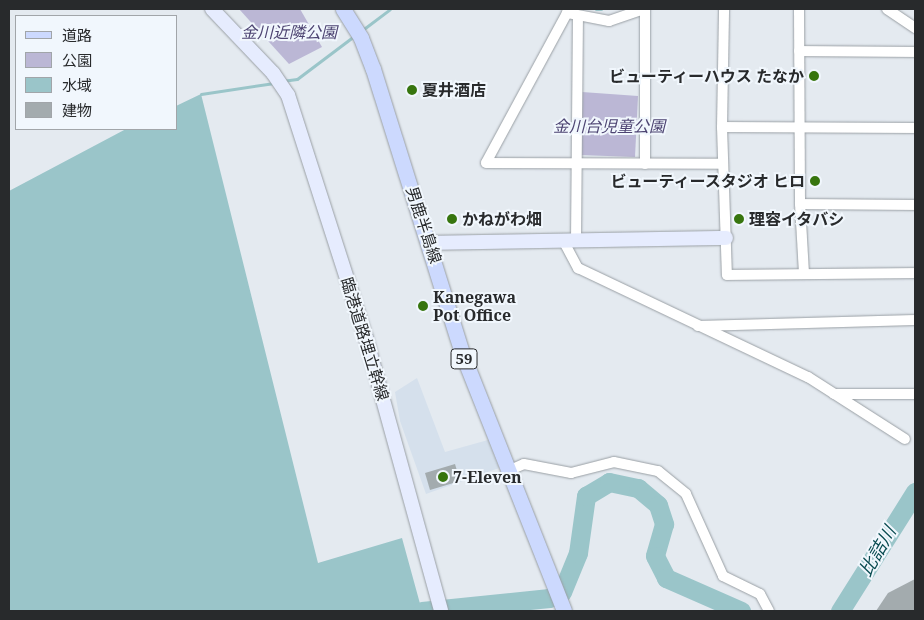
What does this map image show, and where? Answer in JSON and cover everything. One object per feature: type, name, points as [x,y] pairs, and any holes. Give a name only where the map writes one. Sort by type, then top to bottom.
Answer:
[{"type":"main road","name":"男鹿半島線","points":[[343,9],[358,32],[430,243],[462,353],[564,611]]},
{"type":"street","name":"臨港道路埋立幹線","points":[[212,9],[273,73],[288,95],[366,338],[437,586],[441,611]]},
{"type":"street","points":[[645,164],[645,9],[609,21],[578,17],[567,13],[486,163],[575,163],[645,164],[724,164]]},
{"type":"street","points":[[724,9],[722,127],[727,275],[915,273]]},
{"type":"street","points":[[799,9],[800,204],[804,274]]},
{"type":"street","points":[[887,9],[915,28]]},
{"type":"street","points":[[578,17],[575,163],[570,241],[578,268],[694,326],[808,377],[905,439]]},
{"type":"street","points":[[799,51],[915,52]]},
{"type":"street","points":[[722,127],[915,128]]},
{"type":"street","points":[[800,204],[915,204]]},
{"type":"street","points":[[430,243],[726,238]]},
{"type":"street","points":[[694,326],[915,320]]},
{"type":"street","points":[[834,394],[915,394]]},
{"type":"street","points":[[508,471],[524,464],[572,473],[614,462],[658,471],[686,494],[723,576],[760,594],[769,611]]},
{"type":"shaded area","points":[[417,378],[445,452],[488,440],[499,468],[426,494],[400,421],[395,392]]},
{"type":"green space","name":"金川近隣公園","points":[[239,9],[300,9],[322,47],[289,64]]},
{"type":"green space","name":"金川台児童公園","points":[[582,92],[638,96],[635,157],[580,155]]},
{"type":"water","points":[[201,94],[318,563],[402,538],[422,611],[9,611],[9,191],[124,130],[178,130],[178,105]]},
{"type":"building","name":"7-Eleven","points":[[455,464],[460,481],[430,490],[425,473]]},
{"type":"building","points":[[915,579],[915,611],[876,611],[888,593]]},
{"type":"waterway","points":[[361,31],[390,9]]},
{"type":"waterway","points":[[596,9],[601,9]]},
{"type":"waterway","points":[[282,81],[297,79],[354,36]]},
{"type":"waterway","points":[[201,94],[274,83]]},
{"type":"waterway","name":"比詰川","points":[[422,611],[549,598],[562,592],[578,553],[586,496],[609,482],[638,488],[658,505],[664,524],[655,556],[666,578],[741,611]]},
{"type":"waterway","name":"比詰川","points":[[840,611],[915,492]]},
{"type":"place","name":"ビューティーハウス たなか","points":[[814,76]]},
{"type":"place","name":"夏井酒店","points":[[412,90]]},
{"type":"place","name":"ビューティースタジオ ヒロ","points":[[815,181]]},
{"type":"place","name":"かねがわ畑","points":[[452,219]]},
{"type":"place","name":"理容イタバシ","points":[[739,219]]},
{"type":"place","name":"Kanegawa Pot Office","points":[[423,306]]},
{"type":"place","name":"7-Eleven","points":[[443,477]]}]
